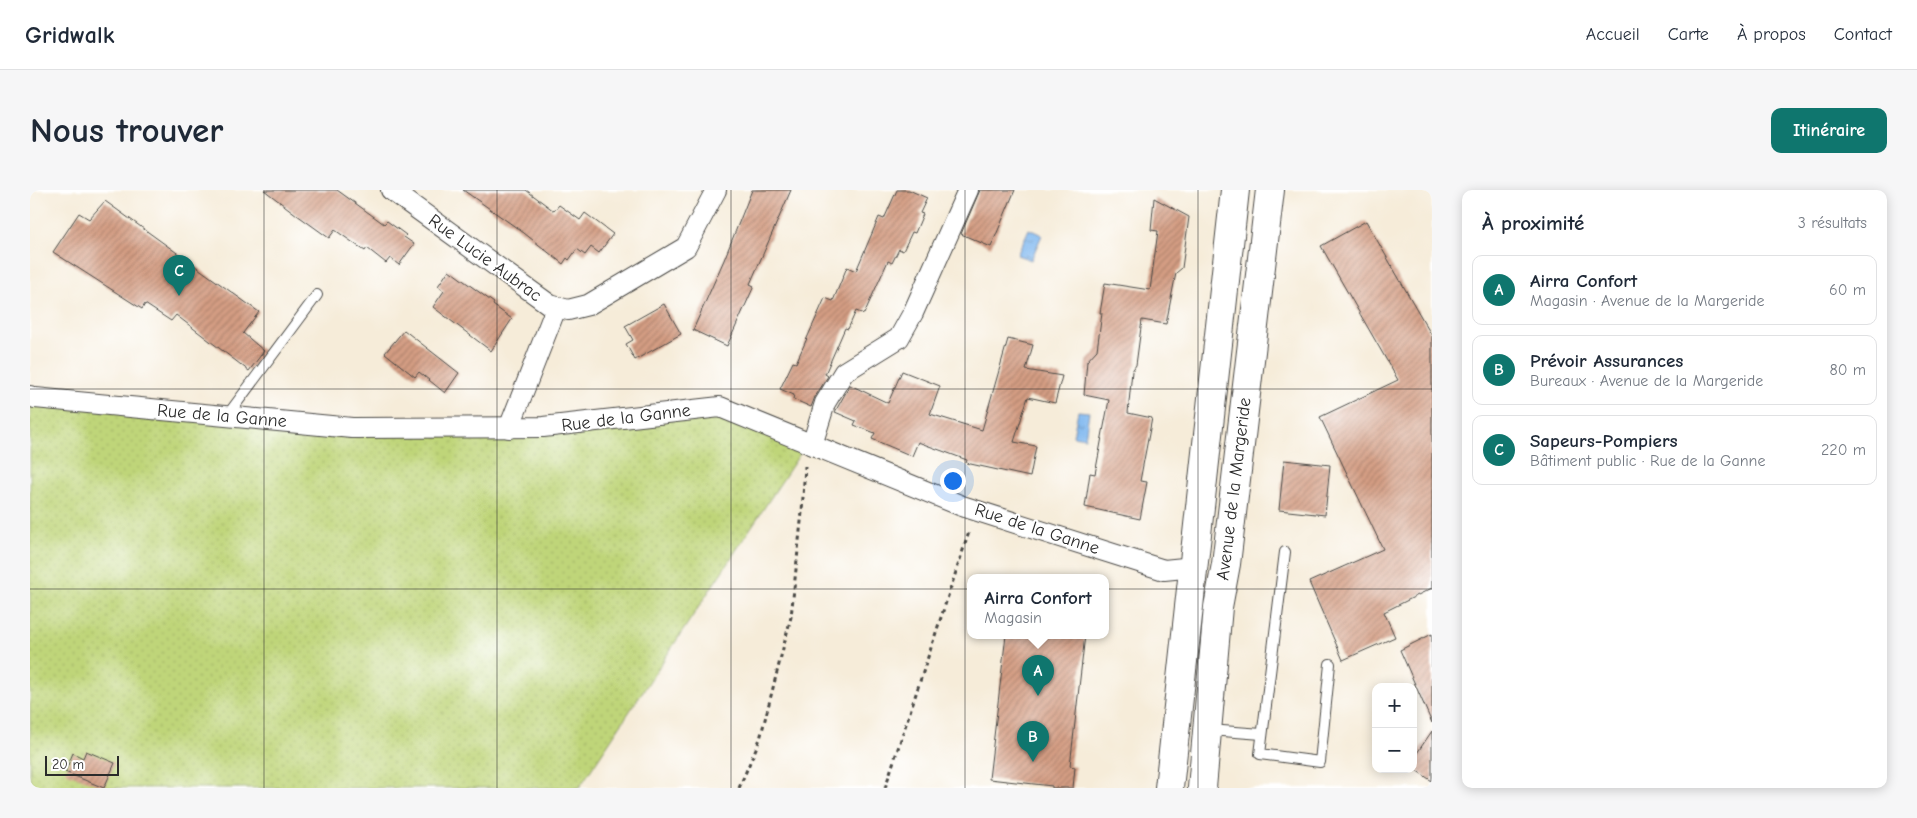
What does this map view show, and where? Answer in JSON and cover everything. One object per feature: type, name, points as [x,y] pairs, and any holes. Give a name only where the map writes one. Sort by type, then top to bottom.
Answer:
[{"type":"main road","name":"Avenue de la Margeride","points":[[1202,788],[1218,607],[1198,512],[1235,190]]},
{"type":"main road","name":"Avenue de la Margeride","points":[[1169,788],[1210,565],[1270,190]]},
{"type":"street","name":"Rue Lucie Aubrac","points":[[391,190],[542,300],[556,308]]},
{"type":"street","points":[[509,428],[556,308],[568,310],[588,305],[686,247],[716,190]]},
{"type":"street","points":[[809,444],[825,403],[844,372],[899,338],[913,313],[968,190]]},
{"type":"street","name":"Rue de la Ganne","points":[[30,396],[352,428],[543,427],[720,407],[976,510],[1164,570],[1210,565]]},
{"type":"lane","points":[[226,416],[317,295]]},
{"type":"lane","points":[[1285,552],[1260,754],[1320,762],[1330,664]]},
{"type":"lane","points":[[1208,730],[1262,734]]},
{"type":"path","points":[[740,788],[760,739],[791,617],[809,444]]},
{"type":"path","points":[[885,788],[976,510]]},
{"type":"green space","points":[[30,396],[352,428],[543,427],[720,407],[807,443],[579,788],[30,788]]},
{"type":"water","points":[[1029,229],[1042,235],[1031,260],[1017,255]]},
{"type":"water","points":[[1078,411],[1089,412],[1085,438],[1073,436]]},
{"type":"building","points":[[264,190],[337,190],[384,224],[387,221],[406,235],[404,237],[414,244],[399,265],[390,258],[386,263],[367,248],[365,251],[335,230],[329,238]]},
{"type":"building","points":[[463,190],[526,190],[554,211],[559,205],[580,220],[585,213],[613,234],[599,253],[591,247],[585,255],[577,249],[569,260],[567,258],[563,264],[524,233]]},
{"type":"building","points":[[752,190],[791,190],[750,284],[754,286],[727,346],[693,330]]},
{"type":"building","points":[[897,190],[909,190],[927,198],[920,213],[923,214],[915,233],[912,232],[903,251],[899,249],[892,263],[888,261],[864,314],[856,311],[848,329],[845,328],[825,374],[828,376],[811,407],[793,399],[794,395],[780,389],[793,362],[796,363],[825,298],[833,301],[847,267],[856,271],[879,217],[884,219]]},
{"type":"building","points":[[980,190],[1015,190],[991,247],[961,234]]},
{"type":"building","points":[[1154,198],[1189,217],[1182,268],[1176,273],[1166,324],[1142,320],[1136,365],[1132,371],[1128,413],[1152,418],[1140,481],[1147,482],[1140,519],[1085,507],[1090,473],[1095,474],[1109,400],[1084,395],[1087,361],[1097,350],[1105,283],[1150,290],[1158,231],[1151,230]]},
{"type":"building","points":[[105,201],[259,312],[243,333],[264,351],[249,371],[176,315],[171,321],[145,304],[142,309],[53,252],[79,213],[89,219]]},
{"type":"building","points":[[1366,221],[1432,336],[1432,588],[1384,612],[1395,637],[1343,660],[1309,582],[1383,549],[1320,417],[1398,380],[1321,246]]},
{"type":"building","points":[[449,270],[494,303],[493,305],[512,319],[491,351],[433,307],[444,291],[438,286]]},
{"type":"building","points":[[664,304],[681,334],[635,360],[626,344],[633,340],[625,326]]},
{"type":"building","points":[[404,330],[459,373],[445,393],[419,372],[415,377],[385,353]]},
{"type":"building","points":[[1008,339],[1033,345],[1026,370],[1062,376],[1055,403],[1028,397],[1014,442],[1036,446],[1030,477],[966,463],[967,460],[918,442],[912,456],[872,439],[875,433],[854,425],[856,421],[835,412],[850,385],[888,403],[902,371],[940,386],[930,414],[982,430]]},
{"type":"building","points":[[1284,460],[1330,465],[1325,515],[1279,510]]},
{"type":"building","points":[[1432,634],[1432,723],[1417,689],[1417,683],[1414,683],[1400,650]]},
{"type":"building","points":[[1006,639],[1085,639],[1070,766],[1075,767],[1073,788],[1052,788],[1052,786],[989,779]]},
{"type":"building","points":[[1432,731],[1432,781],[1417,771],[1417,753]]},
{"type":"building","points":[[86,751],[115,763],[104,788],[65,772],[73,753],[83,758]]},
{"type":"place","name":"Sapeurs-Pompiers","points":[[179,296]]},
{"type":"place","name":"Airra Confort","points":[[1038,696]]},
{"type":"place","name":"Prévoir Assurances","points":[[1033,762]]}]
